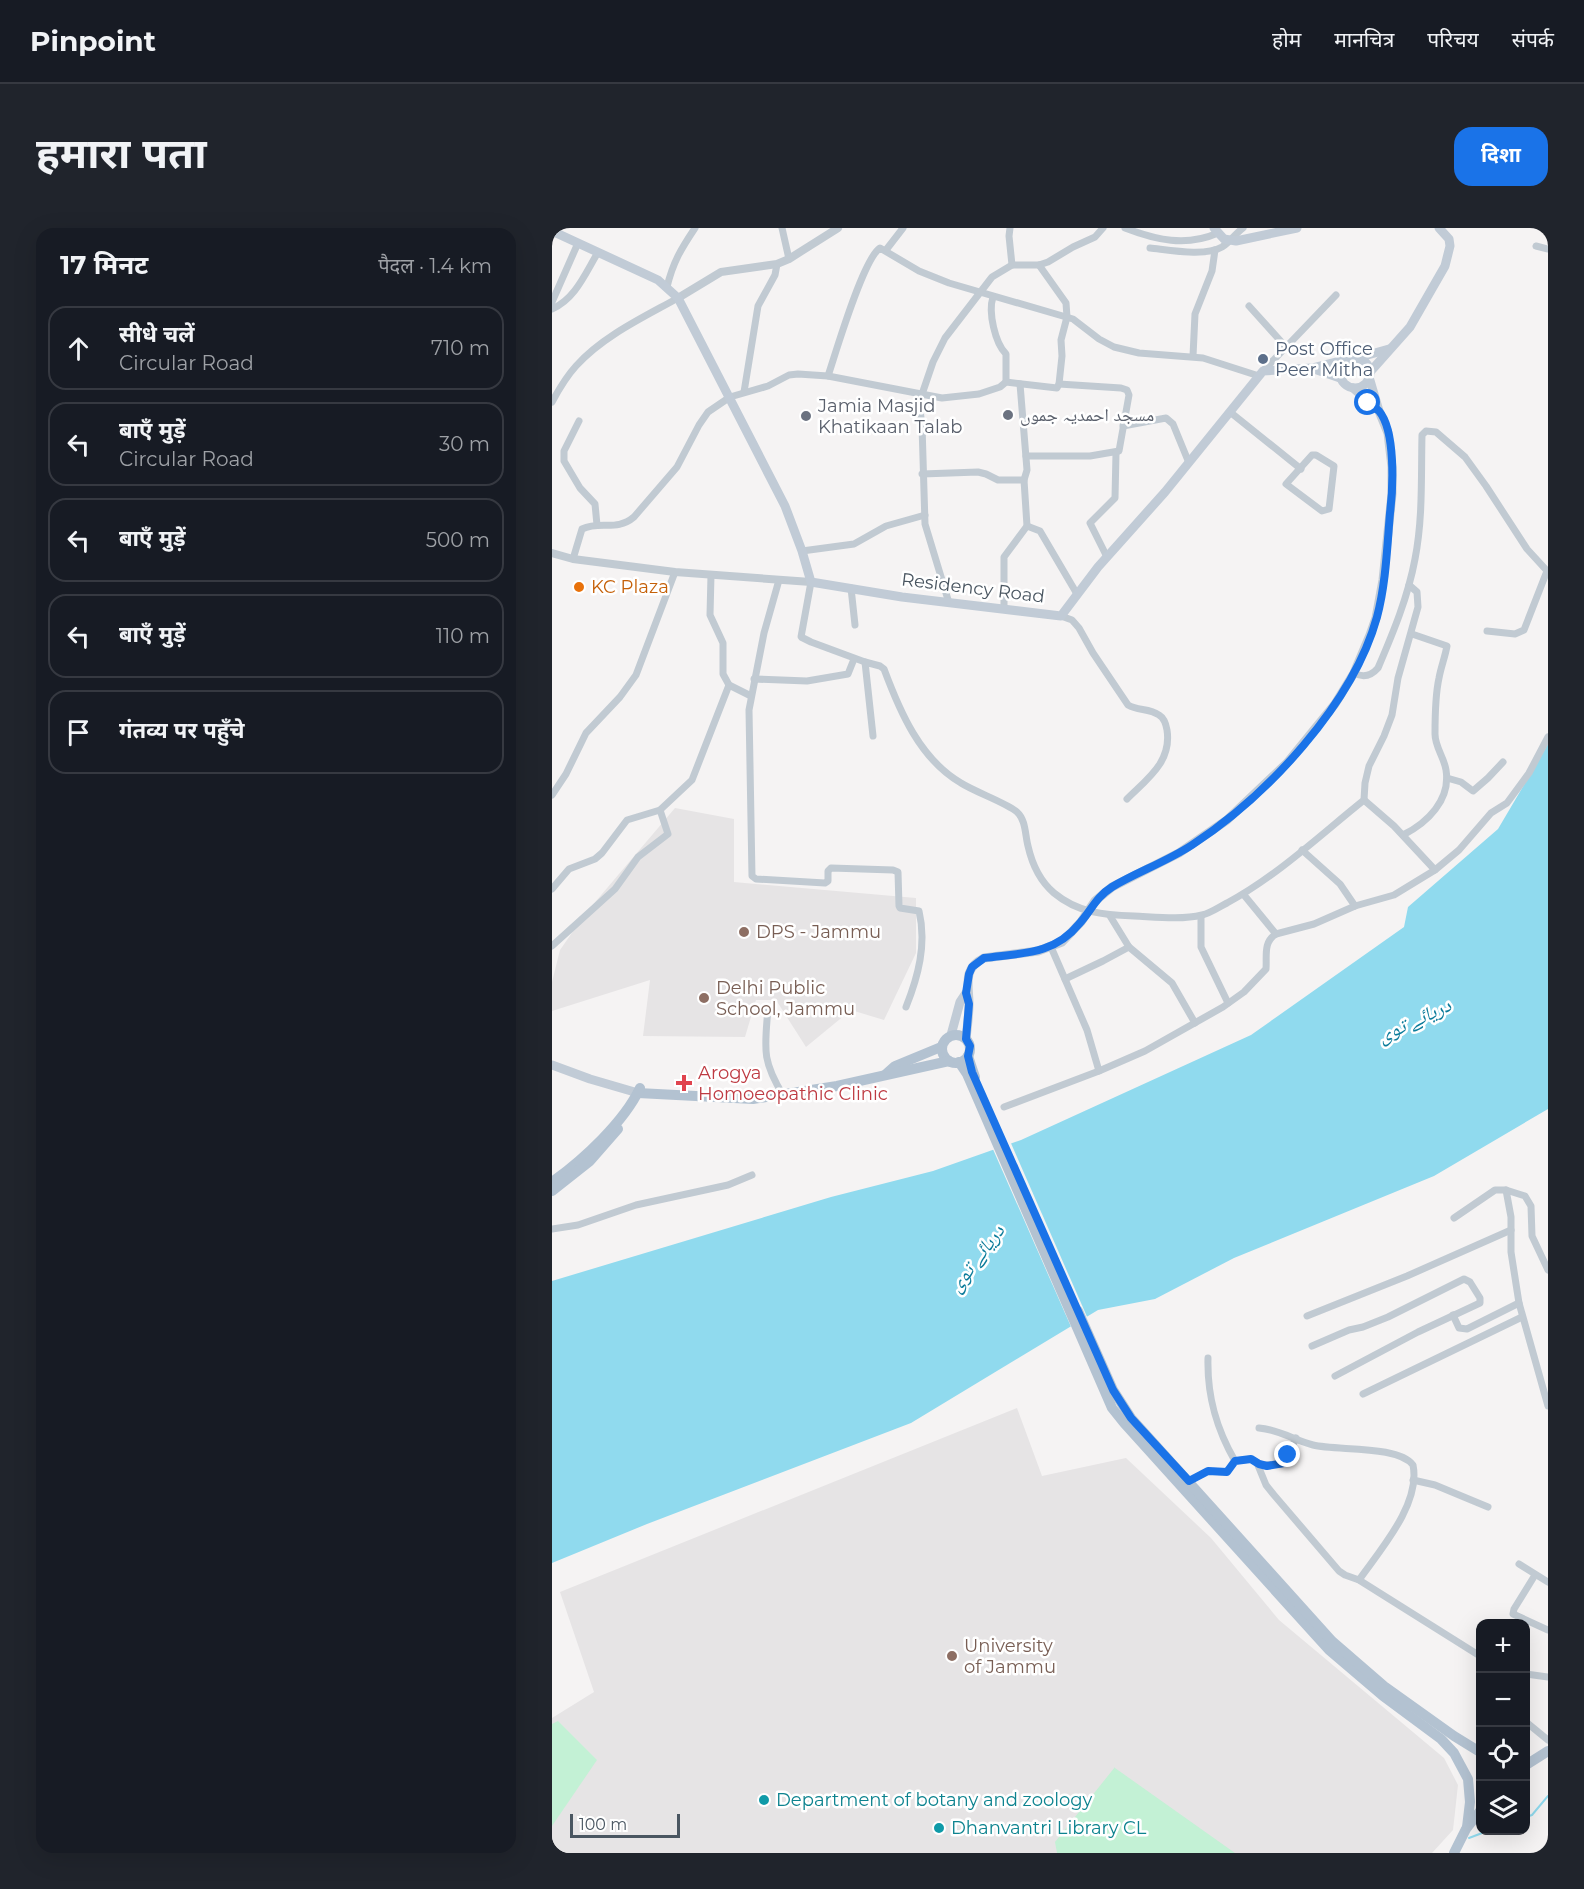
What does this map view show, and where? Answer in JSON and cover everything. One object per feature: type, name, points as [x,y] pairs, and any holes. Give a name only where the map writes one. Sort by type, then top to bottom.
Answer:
[{"type":"main road","points":[[1216,231],[1224,239],[1230,240],[1251,239],[1297,228]]},
{"type":"main road","points":[[1353,388],[1363,386],[1370,374],[1410,327],[1449,256],[1449,239],[1439,228]]},
{"type":"main road","points":[[552,231],[597,254],[658,280],[678,298],[785,506],[811,582]]},
{"type":"main road","points":[[1261,373],[1312,368],[1391,348]]},
{"type":"main road","points":[[552,1065],[624,1089],[752,1092],[766,1096],[856,1082],[959,1060],[970,1049],[966,1039],[969,1004],[966,993],[969,974],[977,961],[1052,947],[1072,933],[1095,902],[1112,887],[1179,853],[1227,820],[1246,804],[1311,735],[1335,704],[1354,673],[1378,609],[1392,495],[1388,433],[1379,411],[1366,362],[1353,358]]},
{"type":"main road","points":[[1340,378],[1340,367],[1353,358]]},
{"type":"main road","points":[[1312,368],[1340,378],[1379,411]]},
{"type":"main road","name":"Residency Road","points":[[811,582],[948,603],[1061,616],[1107,557],[1189,463],[1261,373]]},
{"type":"main road","points":[[951,1035],[960,1002],[966,993]]},
{"type":"main road","points":[[886,1074],[895,1066],[941,1047],[951,1035],[957,1034],[966,1039]]},
{"type":"main road","points":[[941,1047],[945,1058],[959,1060],[970,1073],[1109,1392],[1112,1408],[1329,1650],[1383,1696],[1441,1739],[1454,1753],[1468,1779],[1470,1802],[1467,1827]]},
{"type":"main road","points":[[552,1182],[572,1167],[643,1091]]},
{"type":"main road","points":[[552,1191],[590,1161],[626,1120],[643,1091]]},
{"type":"main road","points":[[1109,1392],[1332,1641],[1384,1686],[1476,1750]]},
{"type":"main road","points":[[1530,1756],[1546,1751]]},
{"type":"main road","points":[[1530,1762],[1546,1751]]},
{"type":"main road","points":[[1454,1853],[1467,1827],[1476,1816]]},
{"type":"street","points":[[667,287],[678,252],[695,228]]},
{"type":"street","points":[[782,228],[789,259]]},
{"type":"street","points":[[552,402],[565,380],[584,358],[624,328],[721,272],[777,264],[838,228]]},
{"type":"street","points":[[886,250],[903,228]]},
{"type":"street","points":[[1010,228],[1012,265]]},
{"type":"street","points":[[948,603],[926,531],[922,474],[922,425],[919,403],[920,394],[933,362],[945,338],[992,277],[1012,265],[1039,265],[1048,262],[1095,237],[1103,228]]},
{"type":"street","points":[[1125,228],[1163,240],[1201,240],[1216,231]]},
{"type":"street","points":[[1150,249],[1215,250],[1243,228]]},
{"type":"street","points":[[552,302],[578,243]]},
{"type":"street","points":[[1536,246],[1548,249]]},
{"type":"street","points":[[828,376],[863,277],[877,249],[880,248],[932,277],[993,297],[1067,317],[1082,324],[1099,339],[1114,347],[1139,353],[1193,356],[1261,373],[1336,295]]},
{"type":"street","points":[[1193,356],[1194,314],[1212,271],[1215,250]]},
{"type":"street","points":[[552,309],[567,301],[575,292],[597,254]]},
{"type":"street","points":[[744,392],[758,306],[775,275],[777,264]]},
{"type":"street","points":[[573,559],[582,530],[597,525],[619,526],[634,517],[677,466],[704,417],[712,408],[730,397],[768,386],[789,375],[828,376],[942,398],[989,391],[1006,382],[1055,388],[1059,384],[1061,340],[1067,317],[1066,303],[1039,265]]},
{"type":"street","points":[[993,297],[990,304],[991,318],[1001,348],[1006,354],[1006,382]]},
{"type":"street","points":[[1250,306],[1286,347]]},
{"type":"street","points":[[1004,609],[1004,557],[1027,526],[1024,480],[1027,474],[1020,384]]},
{"type":"street","points":[[1026,456],[1090,456],[1116,453],[1120,449],[1128,410],[1127,390],[1059,384]]},
{"type":"street","points":[[1230,412],[1301,469]]},
{"type":"street","points":[[1123,426],[1166,418],[1173,424],[1189,463]]},
{"type":"street","points":[[579,421],[564,452],[564,461],[580,488],[595,504],[597,525]]},
{"type":"street","points":[[1354,673],[1365,676],[1378,668],[1409,585],[1416,559],[1422,495],[1422,435],[1428,430],[1436,432],[1465,457],[1527,549],[1548,572],[1524,630],[1512,634],[1487,632]]},
{"type":"street","points":[[1107,557],[1090,523],[1115,498],[1116,453]]},
{"type":"street","points":[[1312,455],[1333,463],[1335,468],[1329,509],[1326,511],[1322,511],[1286,484],[1301,469],[1312,455]]},
{"type":"street","points":[[922,474],[978,472],[998,480],[1024,480]]},
{"type":"street","points":[[802,551],[854,544],[886,526],[925,515]]},
{"type":"street","points":[[1027,526],[1040,531],[1077,594]]},
{"type":"street","name":"Residency Road","points":[[552,553],[573,559],[675,572],[811,582]]},
{"type":"street","points":[[552,795],[566,774],[586,733],[620,697],[636,675],[675,572]]},
{"type":"street","points":[[711,575],[710,615],[721,637],[724,651],[723,674],[729,685],[751,696]]},
{"type":"street","points":[[779,580],[754,679],[749,710],[752,876],[756,879],[827,883],[828,871],[831,868],[898,872],[899,906],[919,910],[922,936],[918,975],[906,1007]]},
{"type":"street","points":[[811,582],[801,637],[884,669],[910,730],[919,744],[944,771],[978,793],[1016,811],[1023,821],[1032,861],[1043,881],[1052,891],[1088,912],[1110,916],[1165,917],[1201,916],[1244,895],[1270,877],[1364,800],[1366,774],[1390,723],[1398,678],[1412,634],[1418,596],[1415,589],[1409,585]]},
{"type":"street","points":[[851,588],[855,625]]},
{"type":"street","points":[[1061,616],[1072,620],[1079,628],[1128,705],[1157,714],[1166,724],[1168,744],[1164,759],[1127,799]]},
{"type":"street","points":[[1403,835],[1429,819],[1444,793],[1447,778],[1435,735],[1436,696],[1447,646],[1412,634]]},
{"type":"street","points":[[754,679],[817,681],[831,675],[844,676],[848,674],[854,659]]},
{"type":"street","points":[[865,662],[873,736]]},
{"type":"street","points":[[552,889],[569,869],[595,859],[602,853],[627,820],[660,810],[692,780],[729,685]]},
{"type":"street","points":[[1004,1107],[1145,1051],[1228,1004],[1244,992],[1266,969],[1267,944],[1276,933],[1314,924],[1355,906],[1394,895],[1435,870],[1459,850],[1491,813],[1507,803],[1529,773],[1548,736]]},
{"type":"street","points":[[1447,778],[1461,782],[1474,791],[1503,762]]},
{"type":"street","points":[[1364,800],[1403,835],[1435,870]]},
{"type":"street","points":[[552,946],[615,889],[638,857],[668,834],[660,810]]},
{"type":"street","points":[[1302,850],[1340,884],[1355,906]]},
{"type":"street","points":[[1244,895],[1276,933]]},
{"type":"street","points":[[1110,916],[1129,947],[1168,979],[1195,1023]]},
{"type":"street","points":[[1201,916],[1202,947],[1228,1004]]},
{"type":"street","points":[[1052,947],[1090,1040],[1099,1071]]},
{"type":"street","points":[[1065,979],[1129,947]]},
{"type":"street","points":[[768,1008],[765,1057],[770,1073],[783,1095]]},
{"type":"street","points":[[552,1228],[578,1225],[636,1205],[728,1185],[752,1175]]},
{"type":"street","points":[[1454,1218],[1495,1190],[1506,1190],[1525,1196],[1531,1204],[1532,1236],[1548,1270]]},
{"type":"street","points":[[1506,1190],[1511,1217],[1511,1252],[1519,1303],[1548,1406]]},
{"type":"street","points":[[1307,1316],[1407,1276],[1511,1230]]},
{"type":"street","points":[[1312,1346],[1349,1330],[1363,1327],[1460,1281],[1467,1280],[1481,1302],[1335,1376]]},
{"type":"street","points":[[1453,1315],[1459,1328],[1467,1329],[1519,1303]]},
{"type":"street","points":[[1363,1394],[1522,1317]]},
{"type":"street","points":[[1208,1358],[1207,1381],[1212,1409],[1225,1443],[1242,1460],[1267,1466],[1284,1463],[1296,1438]]},
{"type":"street","points":[[1259,1428],[1279,1431],[1316,1446],[1377,1451],[1398,1456],[1412,1463],[1413,1480],[1403,1515],[1359,1580]]},
{"type":"street","points":[[1189,1481],[1208,1471],[1227,1472],[1242,1460]]},
{"type":"street","points":[[1257,1463],[1266,1485],[1340,1571],[1359,1580],[1476,1653]]},
{"type":"street","points":[[1413,1480],[1435,1485],[1488,1507]]},
{"type":"street","points":[[1519,1564],[1548,1582]]},
{"type":"street","points":[[1535,1575],[1513,1614],[1548,1630]]},
{"type":"street","points":[[1530,1675],[1548,1677]]},
{"type":"street","points":[[1530,1725],[1548,1740]]},
{"type":"shaded area","name":"DPS - Jammu","points":[[675,808],[734,819],[734,882],[916,898],[916,953],[884,1020],[851,1010],[806,1047],[776,1000],[756,1000],[745,1037],[643,1036],[650,980],[552,1011],[552,982],[560,950],[585,914]]},
{"type":"shaded area","name":"University of Jammu","points":[[1017,1408],[1042,1476],[1126,1458],[1211,1538],[1279,1620],[1444,1758],[1458,1785],[1453,1830],[1432,1853],[552,1853],[552,1718],[594,1692],[560,1592]]},
{"type":"green space","points":[[558,1721],[597,1760],[552,1826],[552,1724]]},
{"type":"green space","points":[[1115,1767],[1235,1853],[1057,1853],[1055,1842]]},
{"type":"water","name":"دریائے توی","points":[[1548,744],[1548,1109],[1434,1176],[1234,1258],[1155,1299],[1098,1310],[911,1423],[647,1524],[552,1563],[552,1281],[831,1197],[933,1171],[1021,1140],[1251,1035],[1404,927],[1408,907],[1498,829]]},
{"type":"pier","points":[[1010,1141],[1088,1319],[1072,1329],[992,1147]]},
{"type":"waterway","points":[[1530,1816],[1548,1796]]},
{"type":"waterway","points":[[1469,1838],[1477,1835]]},
{"type":"place","name":"Post Office Peer Mitha","points":[[1263,359]]},
{"type":"place","name":"مسجد احمدیہ جموں","points":[[1008,415]]},
{"type":"place","name":"Jamia Masjid Khatikaan Talab","points":[[806,416]]},
{"type":"place","name":"KC Plaza","points":[[579,587]]},
{"type":"place","name":"DPS - Jammu","points":[[744,932]]},
{"type":"place","name":"Delhi Public School, Jammu","points":[[704,998]]},
{"type":"place","name":"Arogya Homoeopathic Clinic","points":[[684,1083]]},
{"type":"place","name":"University of Jammu","points":[[952,1656]]},
{"type":"place","name":"Department of botany and zoology","points":[[764,1800]]},
{"type":"place","name":"Dhanvantri Library CL","points":[[939,1828]]},
{"type":"route","points":[[1288,1455],[1284,1463],[1276,1465],[1262,1465],[1251,1459],[1235,1461],[1227,1472],[1202,1472],[1189,1481],[1120,1404],[972,1072],[968,1056],[970,1046],[966,1039],[969,1004],[966,993],[969,974],[977,961],[984,958],[1038,951],[1062,942],[1072,933],[1101,895],[1112,887],[1179,853],[1227,820],[1287,763],[1335,704],[1354,673],[1370,635],[1381,600],[1392,481],[1388,433],[1379,411],[1368,403]]}]
